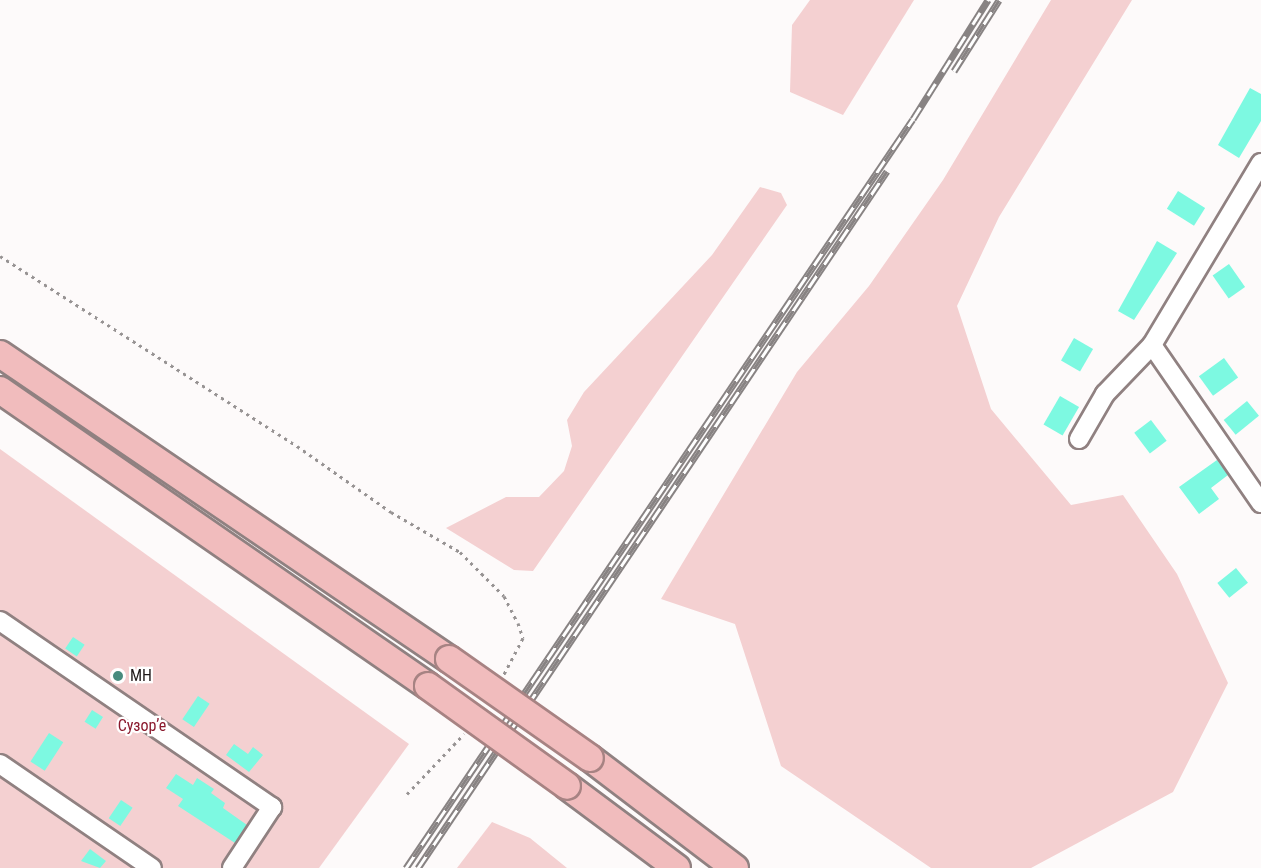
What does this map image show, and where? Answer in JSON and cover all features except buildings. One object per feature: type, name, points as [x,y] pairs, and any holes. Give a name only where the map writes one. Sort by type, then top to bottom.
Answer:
[{"type":"highway","points":[[0,354],[449,659],[590,758],[735,868]]},
{"type":"highway","points":[[0,390],[428,686],[677,868]]},
{"type":"lane","points":[[1079,439],[1105,394],[1152,345],[1261,163]]},
{"type":"lane","points":[[1152,345],[1261,503]]},
{"type":"lane","points":[[0,621],[272,807],[232,868]]},
{"type":"lane","points":[[0,764],[152,868]]},
{"type":"path","points":[[0,256],[297,446],[391,512],[460,552],[504,596],[518,623],[523,638],[503,676]]},
{"type":"path","points":[[407,794],[466,730]]},
{"type":"green space","points":[[810,0],[914,0],[843,115],[790,92],[792,25]]},
{"type":"green space","points":[[1051,0],[1132,0],[999,217],[957,306],[991,409],[1071,505],[1123,495],[1177,574],[1228,683],[1173,792],[1031,868],[931,868],[781,766],[735,624],[661,599],[797,372],[869,286],[943,180]]},
{"type":"green space","points":[[760,187],[781,193],[787,205],[533,571],[514,570],[446,528],[506,497],[539,497],[564,471],[572,446],[567,420],[584,392],[712,255]]},
{"type":"green space","name":"Сузорʼе","points":[[0,449],[409,744],[319,868],[0,868]]},
{"type":"green space","points":[[492,822],[530,838],[567,868],[457,868]]},
{"type":"railway","points":[[406,868],[913,119],[988,0]]},
{"type":"railway","points":[[954,71],[999,0]]},
{"type":"railway","points":[[418,868],[887,171]]},
{"type":"place","name":"МН","points":[[118,676]]}]
